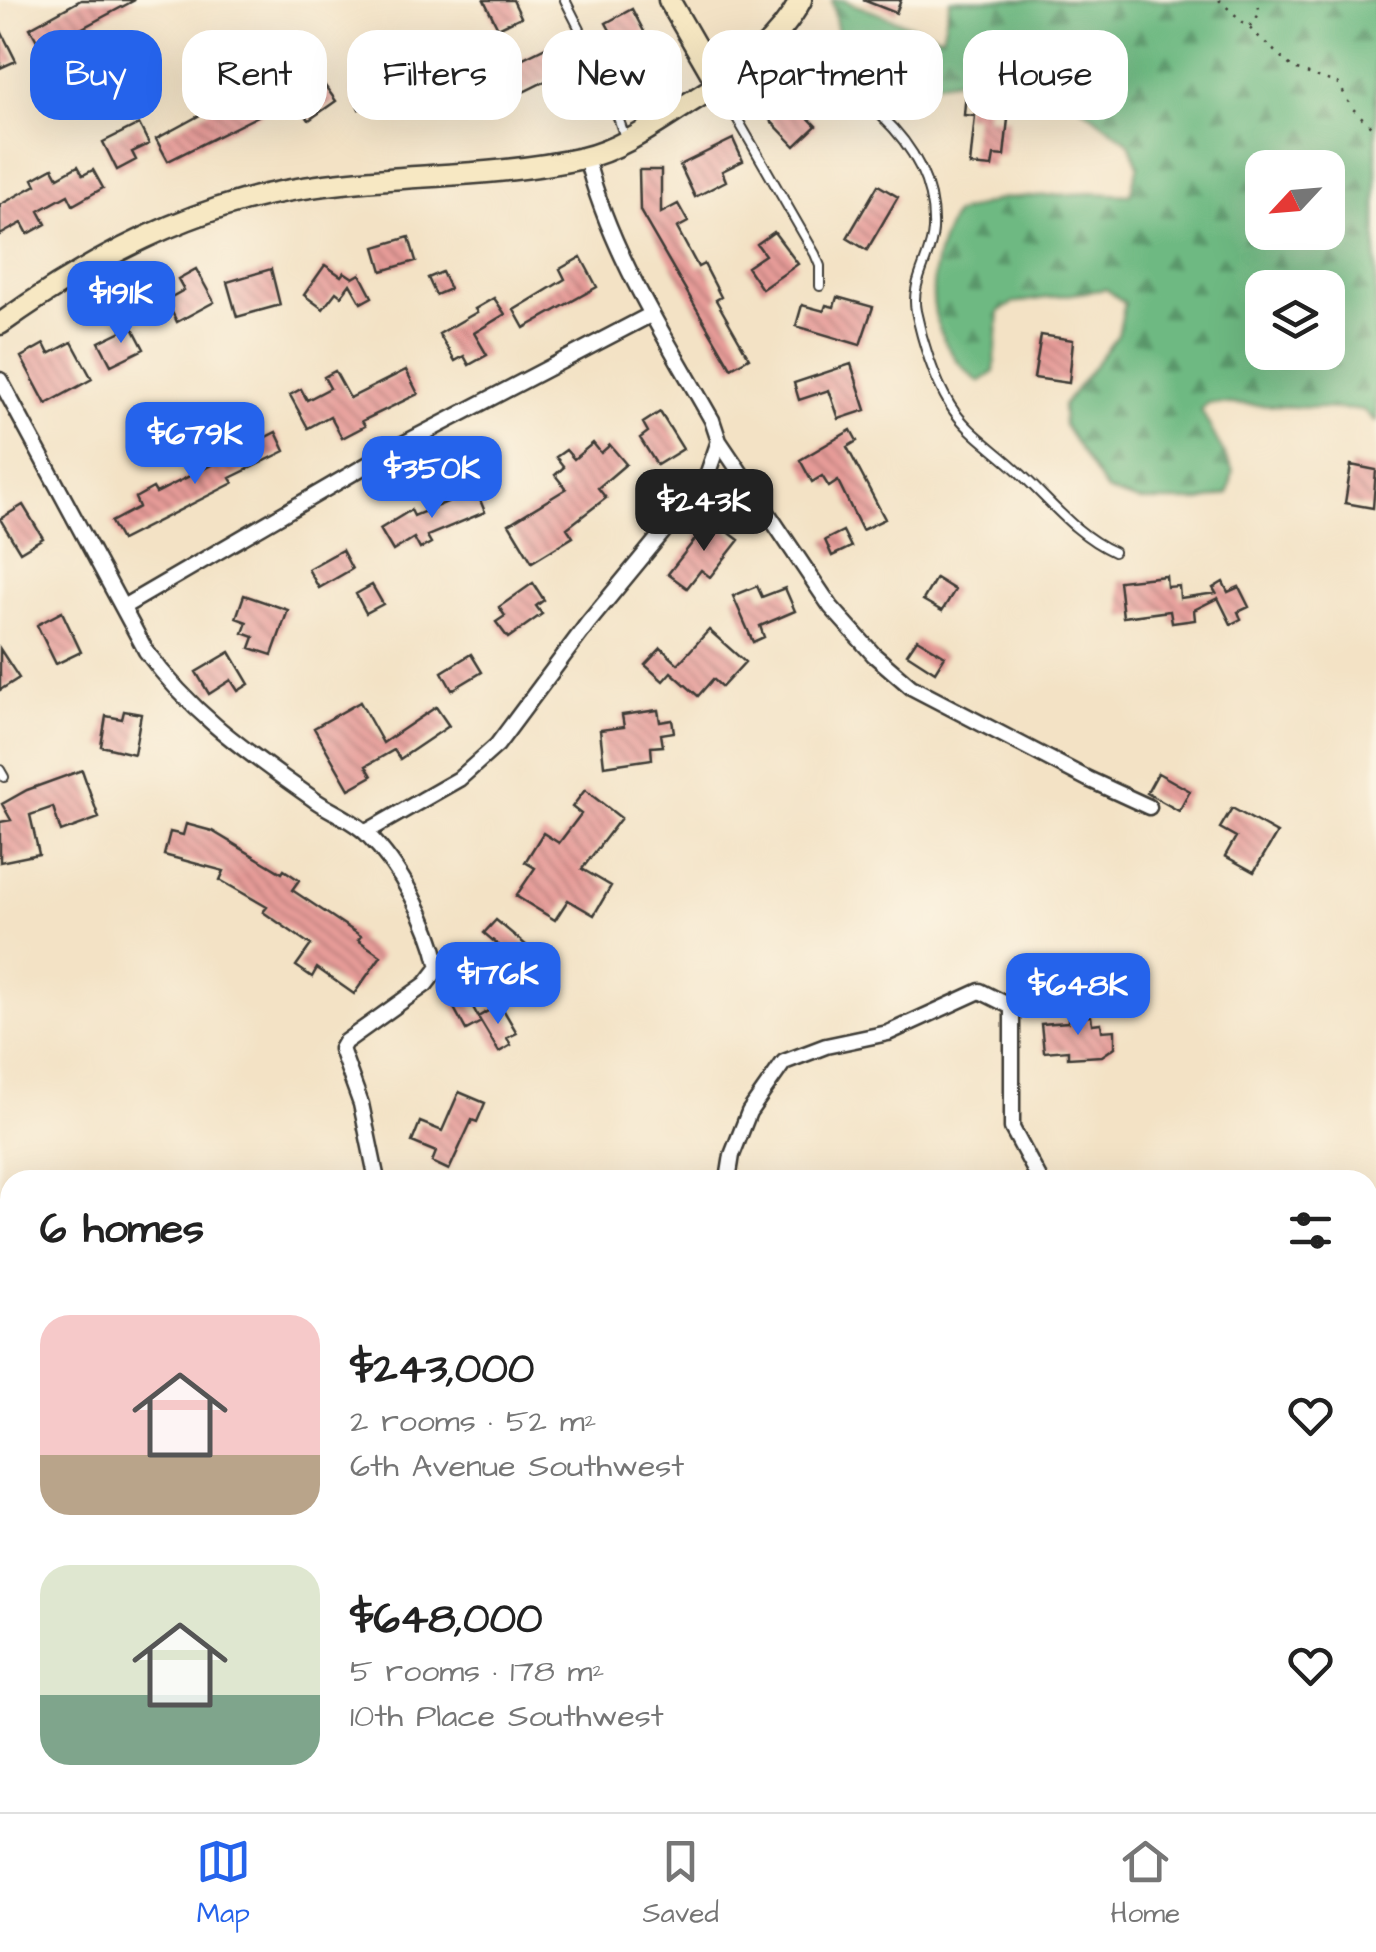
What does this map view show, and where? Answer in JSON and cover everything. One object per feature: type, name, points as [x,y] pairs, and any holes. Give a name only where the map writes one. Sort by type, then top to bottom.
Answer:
[{"type":"street","points":[[669,0],[702,57]]},
{"type":"street","points":[[778,30],[801,0]]},
{"type":"street","points":[[0,324],[72,278],[141,241],[207,213],[266,195],[586,157],[626,140],[702,95]]},
{"type":"street","points":[[586,157],[597,202],[616,247],[712,420],[719,440],[831,607],[874,655],[911,687],[1150,807]]},
{"type":"street","points":[[122,606],[401,445],[652,314]]},
{"type":"street","points":[[0,380],[122,606],[172,687],[206,720],[366,832],[386,855],[434,943],[439,967],[426,984],[345,1042],[341,1049],[361,1104],[375,1170]]},
{"type":"street","points":[[366,832],[459,779],[498,745],[588,623],[706,480],[719,440]]},
{"type":"street","points":[[730,1170],[749,1112],[784,1062],[826,1046],[888,1032],[980,991],[1012,1007],[1012,1128],[1031,1170]]},
{"type":"lane","points":[[565,0],[603,76],[626,140]]},
{"type":"lane","points":[[738,120],[815,254],[820,266],[820,286]]},
{"type":"lane","points":[[885,120],[911,146],[927,188],[933,231],[919,274],[915,307],[950,406],[1092,542],[1114,552]]},
{"type":"path","points":[[1219,0],[1294,68],[1339,84],[1351,107],[1376,131]]},
{"type":"path","points":[[1248,27],[1260,14],[1257,0]]},
{"type":"green space","points":[[832,0],[842,0],[923,30],[837,30]]},
{"type":"green space","points":[[950,0],[1376,0],[1376,422],[1363,410],[1208,403],[1201,410],[1233,471],[1228,494],[1201,501],[1139,501],[1107,491],[1064,425],[1063,406],[1118,335],[1125,303],[1106,289],[1013,303],[999,312],[994,372],[979,382],[947,345],[938,325],[933,282],[954,214],[1003,198],[1130,195],[1138,165],[1129,143],[1099,120],[1128,120],[1128,30],[963,30],[963,79],[943,82],[943,32]]},
{"type":"building","points":[[81,0],[135,0],[79,30],[30,28]]},
{"type":"building","points":[[484,0],[513,0],[521,17],[498,28]]},
{"type":"building","points":[[863,0],[901,0],[896,13]]},
{"type":"building","points":[[632,9],[643,30],[610,30],[606,23]]},
{"type":"building","points":[[0,29],[16,61],[0,68]]},
{"type":"building","points":[[542,49],[542,83],[523,92],[522,90],[522,59]]},
{"type":"building","points":[[327,89],[336,101],[327,107]]},
{"type":"building","points":[[191,120],[250,120],[168,161],[156,139]]},
{"type":"building","points":[[770,120],[810,120],[816,126],[795,146]]},
{"type":"building","points":[[975,120],[1008,120],[1004,156],[994,155],[992,167],[970,165]]},
{"type":"building","points":[[139,124],[149,144],[132,152],[136,160],[117,170],[103,142]]},
{"type":"building","points":[[733,139],[743,161],[722,171],[726,181],[695,197],[680,165]]},
{"type":"building","points":[[78,166],[83,175],[93,170],[103,188],[73,205],[68,195],[39,211],[46,224],[28,234],[22,223],[0,235],[0,205],[36,185],[33,179],[53,168],[58,177]]},
{"type":"building","points":[[639,170],[661,170],[661,213],[678,204],[688,222],[677,228],[698,267],[704,264],[721,297],[716,300],[749,358],[731,368],[640,211]]},
{"type":"building","points":[[878,185],[898,197],[867,250],[847,238]]},
{"type":"building","points":[[774,232],[798,264],[762,289],[747,267],[765,255],[757,244]]},
{"type":"building","points":[[409,237],[416,261],[382,271],[375,247]]},
{"type":"building","points":[[581,257],[597,287],[524,328],[514,310],[565,279],[560,269]]},
{"type":"building","points":[[325,265],[341,276],[344,272],[353,278],[360,274],[372,297],[361,303],[350,284],[341,296],[336,292],[323,309],[304,295]]},
{"type":"building","points":[[196,269],[214,302],[177,322],[166,300],[184,290],[178,279]]},
{"type":"building","points":[[271,269],[280,305],[237,317],[227,282]]},
{"type":"building","points":[[442,272],[450,289],[436,295],[428,278]]},
{"type":"building","points":[[837,297],[873,307],[860,345],[796,326],[802,305],[824,311],[826,305],[834,307]]},
{"type":"building","points":[[494,298],[505,314],[474,333],[487,355],[469,365],[464,356],[455,361],[439,334]]},
{"type":"building","points":[[132,326],[144,349],[111,365],[99,342]]},
{"type":"building","points":[[1041,335],[1073,340],[1069,383],[1034,378]]},
{"type":"building","points":[[72,342],[92,379],[46,404],[21,357],[44,344],[49,354]]},
{"type":"building","points":[[851,364],[866,410],[839,419],[829,390],[799,400],[794,383]]},
{"type":"building","points":[[406,370],[418,394],[362,421],[365,426],[342,438],[330,416],[308,428],[290,395],[301,389],[307,400],[330,388],[324,377],[335,371],[350,398]]},
{"type":"building","points":[[660,412],[683,449],[657,465],[640,438],[648,432],[643,423]]},
{"type":"building","points":[[851,430],[857,441],[847,447],[885,519],[862,530],[838,481],[829,487],[822,476],[812,482],[800,460]]},
{"type":"building","points":[[276,432],[285,451],[230,478],[233,483],[121,540],[111,522],[139,507],[135,498],[153,488],[156,493]]},
{"type":"building","points":[[593,443],[601,453],[610,445],[626,464],[598,488],[606,498],[567,528],[573,537],[532,562],[509,524],[566,489],[555,475],[564,467],[556,457],[566,450],[574,459]]},
{"type":"building","points":[[1351,465],[1376,470],[1373,508],[1345,503]]},
{"type":"building","points":[[476,490],[485,512],[427,536],[431,543],[420,549],[414,538],[393,551],[380,529],[411,510],[414,516]]},
{"type":"building","points":[[23,505],[43,538],[20,552],[0,519]]},
{"type":"building","points":[[711,519],[739,540],[710,577],[701,570],[687,588],[668,574]]},
{"type":"building","points":[[843,531],[851,547],[832,556],[825,540]]},
{"type":"building","points":[[342,550],[352,569],[319,588],[308,569]]},
{"type":"building","points":[[1166,576],[1167,587],[1179,586],[1180,598],[1216,593],[1213,588],[1223,582],[1228,592],[1239,587],[1249,607],[1238,612],[1241,619],[1231,624],[1218,598],[1194,610],[1195,620],[1172,623],[1170,611],[1123,617],[1119,581]]},
{"type":"building","points":[[936,578],[955,590],[942,611],[923,600]]},
{"type":"building","points":[[533,583],[544,600],[536,606],[542,614],[508,638],[496,622],[505,616],[499,607]]},
{"type":"building","points":[[372,585],[383,604],[366,613],[356,594]]},
{"type":"building","points":[[757,586],[762,597],[785,588],[795,611],[760,626],[764,637],[753,642],[733,596]]},
{"type":"building","points":[[244,595],[288,610],[272,655],[250,648],[254,637],[243,633],[247,622],[236,618]]},
{"type":"building","points":[[62,612],[81,652],[56,664],[37,625]]},
{"type":"building","points":[[709,630],[745,662],[722,687],[713,679],[698,696],[671,672],[663,681],[645,665],[661,648],[678,664]]},
{"type":"building","points":[[917,639],[945,656],[935,672],[907,654]]},
{"type":"building","points":[[0,649],[19,678],[0,690]]},
{"type":"building","points":[[230,652],[249,684],[238,691],[231,680],[209,694],[196,672]]},
{"type":"building","points":[[471,654],[482,672],[452,690],[442,672]]},
{"type":"building","points":[[360,702],[383,743],[436,707],[449,726],[400,759],[394,750],[366,766],[372,776],[349,789],[314,728]]},
{"type":"building","points":[[658,710],[660,722],[672,720],[674,732],[661,734],[663,746],[651,747],[652,759],[604,766],[600,730],[624,727],[622,715]]},
{"type":"building","points":[[124,711],[141,714],[134,754],[101,746],[106,716],[122,719]]},
{"type":"building","points":[[82,770],[99,818],[61,832],[53,807],[30,815],[39,854],[0,862],[0,822],[11,820],[2,804],[27,790]]},
{"type":"building","points":[[1158,773],[1190,791],[1179,811],[1147,793]]},
{"type":"building","points":[[585,790],[621,818],[582,869],[611,886],[594,915],[568,900],[555,920],[516,896],[535,868],[525,862],[543,833],[559,843],[581,814],[572,807]]},
{"type":"building","points":[[1232,808],[1277,833],[1254,872],[1225,856],[1236,837],[1220,828]]},
{"type":"building","points":[[186,824],[212,831],[299,880],[292,890],[361,936],[358,940],[381,956],[354,994],[317,968],[312,977],[296,966],[311,945],[263,912],[267,907],[220,880],[224,871],[164,855],[170,832],[183,835]]},
{"type":"building","points":[[496,920],[539,956],[510,990],[488,971],[505,951],[484,933]]},
{"type":"building","points":[[464,991],[481,1022],[466,1030],[449,999]]},
{"type":"building","points":[[500,1004],[517,1033],[507,1038],[511,1045],[499,1052],[478,1017]]},
{"type":"building","points":[[1091,1016],[1092,1024],[1101,1023],[1102,1031],[1115,1030],[1115,1047],[1102,1056],[1068,1058],[1068,1050],[1044,1052],[1041,1024]]},
{"type":"building","points":[[459,1092],[485,1103],[477,1122],[472,1120],[449,1170],[432,1162],[436,1152],[412,1142],[420,1122],[442,1131]]}]
